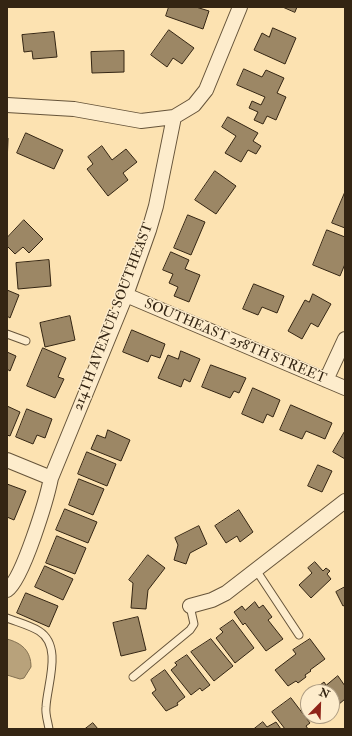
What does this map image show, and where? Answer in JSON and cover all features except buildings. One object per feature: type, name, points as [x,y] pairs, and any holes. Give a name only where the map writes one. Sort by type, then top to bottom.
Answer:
[{"type":"street","points":[[7,105],[74,109],[141,120],[174,117],[194,104],[206,90],[240,7]]},
{"type":"street","name":"214TH AVENUE SOUTHEAST","points":[[7,590],[18,576],[47,498],[51,478],[126,295],[156,206],[174,117]]},
{"type":"street","name":"SOUTHEAST 258TH STREET","points":[[126,295],[345,388]]},
{"type":"street","points":[[326,380],[345,339]]},
{"type":"street","points":[[7,460],[51,478]]},
{"type":"street","points":[[190,606],[212,600],[226,593],[345,501]]},
{"type":"lane","points":[[7,334],[26,341]]},
{"type":"lane","points":[[256,570],[299,635]]},
{"type":"lane","points":[[133,677],[190,630],[194,624],[190,606]]},
{"type":"lane","points":[[7,618],[39,631],[47,638],[51,646],[52,658],[46,710],[49,729]]},
{"type":"shaded area","points":[[7,639],[25,648],[29,656],[31,667],[24,678],[20,679],[7,675]]}]
